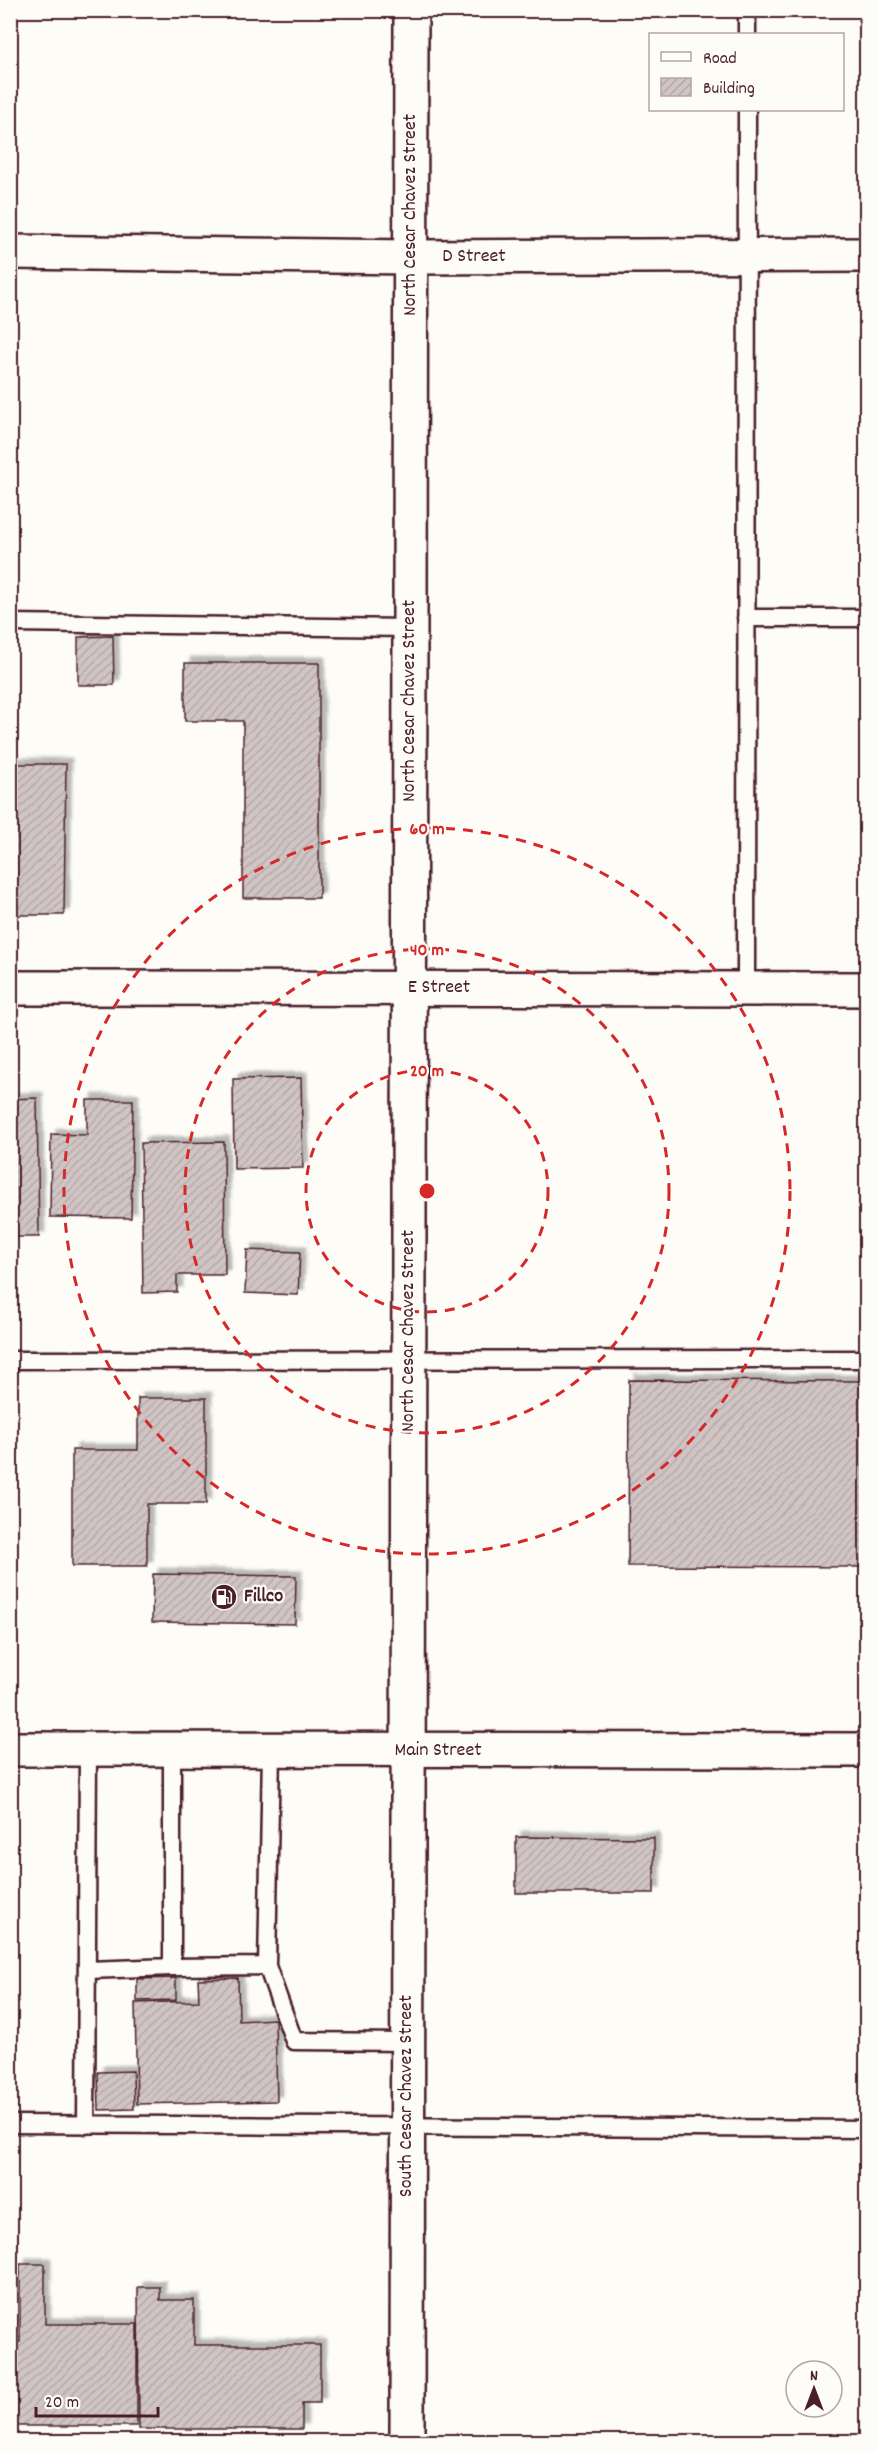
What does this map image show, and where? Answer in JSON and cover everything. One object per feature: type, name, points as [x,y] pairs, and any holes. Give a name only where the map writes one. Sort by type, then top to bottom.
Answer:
[{"type":"street","name":"North Cesar Chavez Street","points":[[408,1750],[411,10]]},
{"type":"street","name":"D Street","points":[[10,252],[412,257],[867,255]]},
{"type":"street","name":"E Street","points":[[10,988],[867,989]]},
{"type":"street","name":"Main Street","points":[[10,1749],[867,1750]]},
{"type":"street","name":"South Cesar Chavez Street","points":[[407,2442],[408,1750]]},
{"type":"lane","points":[[747,10],[747,33]]},
{"type":"lane","points":[[746,989],[747,111]]},
{"type":"lane","points":[[746,618],[867,618]]},
{"type":"lane","points":[[10,622],[411,628]]},
{"type":"lane","points":[[10,1360],[867,1359]]},
{"type":"lane","points":[[86,2125],[88,1750]]},
{"type":"lane","points":[[172,1750],[172,1967]]},
{"type":"lane","points":[[271,1750],[267,1966],[294,2041],[407,2042]]},
{"type":"lane","points":[[87,1970],[267,1966]]},
{"type":"lane","points":[[10,2124],[867,2129]]},
{"type":"building","points":[[113,636],[114,685],[78,685],[78,637]]},
{"type":"building","points":[[185,663],[319,663],[319,898],[243,898],[243,721],[185,721]]},
{"type":"building","points":[[10,764],[66,764],[64,915],[10,915]]},
{"type":"building","points":[[301,1078],[303,1168],[234,1169],[233,1079]]},
{"type":"building","points":[[37,1098],[39,1237],[10,1237],[10,1099]]},
{"type":"building","points":[[87,1100],[133,1100],[131,1218],[50,1217],[51,1134],[87,1135]]},
{"type":"building","points":[[224,1142],[225,1275],[177,1275],[177,1292],[143,1293],[141,1143]]},
{"type":"building","points":[[247,1250],[300,1252],[298,1295],[245,1293]]},
{"type":"building","points":[[629,1380],[866,1381],[866,1567],[628,1566]]},
{"type":"building","points":[[138,1398],[206,1398],[206,1504],[147,1504],[147,1566],[72,1566],[72,1450],[138,1450]]},
{"type":"building","points":[[153,1574],[296,1576],[295,1624],[152,1622]]},
{"type":"building","points":[[516,1837],[654,1838],[654,1893],[516,1893]]},
{"type":"building","points":[[176,1978],[176,2000],[137,2001],[137,1979]]},
{"type":"building","points":[[238,1978],[239,2021],[275,2019],[277,2101],[137,2104],[135,2003],[199,2001],[198,1979]]},
{"type":"building","points":[[133,2071],[134,2109],[99,2110],[98,2072]]},
{"type":"building","points":[[20,2264],[45,2264],[45,2324],[137,2324],[137,2426],[10,2426],[10,2342],[20,2342]]},
{"type":"building","points":[[138,2287],[160,2287],[160,2300],[194,2300],[194,2345],[320,2345],[320,2403],[302,2403],[302,2429],[139,2429]]},
{"type":"place","name":"Fillco","points":[[224,1597]]}]
